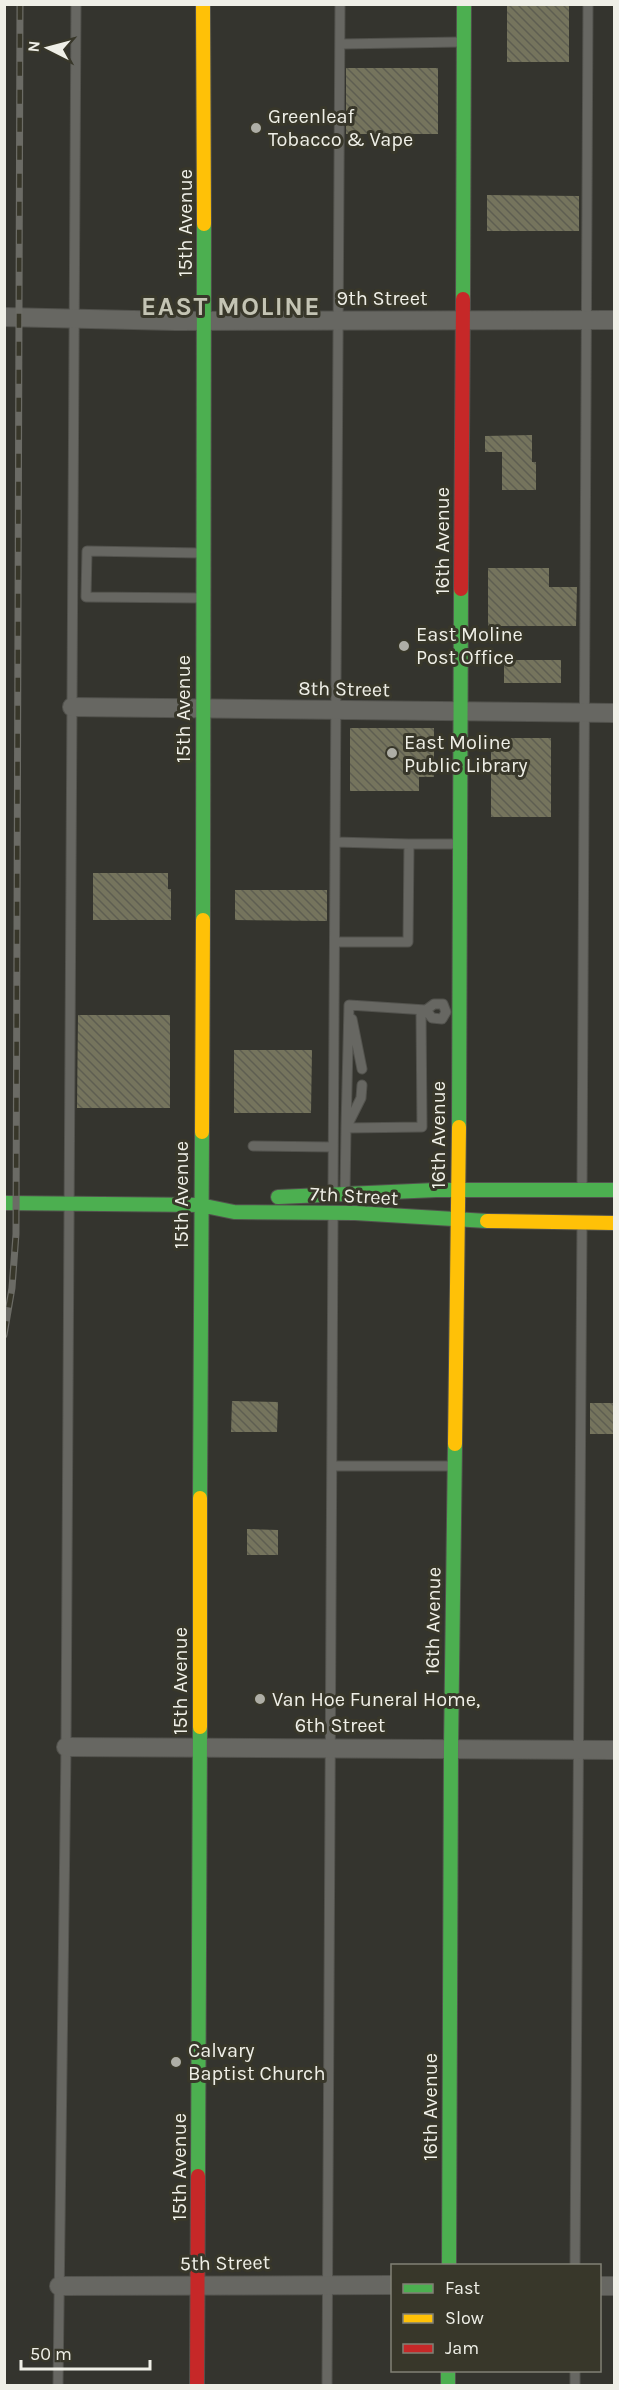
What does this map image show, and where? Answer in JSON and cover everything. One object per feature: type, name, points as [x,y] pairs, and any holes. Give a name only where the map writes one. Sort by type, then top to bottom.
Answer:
[{"type":"street","name":"15th Avenue","points":[[197,2385],[205,321],[203,4]]},
{"type":"street","name":"16th Avenue","points":[[449,2264],[451,1748],[458,1221],[452,1012],[460,844],[464,4]]},
{"type":"street","name":"9th Street","points":[[4,317],[205,321],[615,320]]},
{"type":"street","name":"8th Street","points":[[72,707],[615,713]]},
{"type":"street","name":"7th Street","points":[[270,1197],[458,1190],[615,1191]]},
{"type":"street","name":"7th Street","points":[[4,1203],[200,1204],[235,1198]]},
{"type":"street","name":"7th Street","points":[[200,1204],[234,1212],[355,1213],[458,1221],[615,1223]]},
{"type":"street","name":"6th Street","points":[[66,1747],[615,1749]]},
{"type":"street","name":"5th Street","points":[[59,2286],[391,2285]]},
{"type":"lane","points":[[58,2385],[66,1747],[76,4]]},
{"type":"lane","points":[[339,1194],[333,1147],[340,4]]},
{"type":"lane","points":[[582,1191],[588,4]]},
{"type":"lane","points":[[340,44],[464,42]]},
{"type":"lane","points":[[203,553],[87,551],[86,597],[203,598]]},
{"type":"lane","points":[[335,842],[460,844]]},
{"type":"lane","points":[[335,942],[408,942],[409,844]]},
{"type":"lane","points":[[349,1005],[424,1010],[434,1004],[443,1004],[452,1012]]},
{"type":"lane","points":[[349,1005],[362,1069]]},
{"type":"lane","points":[[327,2385],[333,1214],[339,1194],[345,1128],[349,1005]]},
{"type":"lane","points":[[345,1128],[422,1127],[424,1010]]},
{"type":"lane","points":[[345,1128],[361,1098],[362,1085]]},
{"type":"lane","points":[[253,1146],[333,1147]]},
{"type":"lane","points":[[575,2264],[582,1223]]},
{"type":"lane","points":[[332,1466],[454,1466]]},
{"type":"building","points":[[507,4],[569,4],[569,62],[507,62]]},
{"type":"building","points":[[346,68],[438,68],[438,134],[346,134]]},
{"type":"building","points":[[487,195],[579,196],[579,231],[487,231]]},
{"type":"building","points":[[532,435],[532,462],[536,462],[536,490],[502,490],[502,452],[485,452],[485,436]]},
{"type":"building","points":[[488,568],[549,568],[549,587],[577,587],[576,626],[488,626]]},
{"type":"building","points":[[504,660],[561,660],[561,683],[504,683]]},
{"type":"building","name":"East Moline Public Library","points":[[350,728],[434,728],[434,777],[419,777],[419,791],[350,791]]},
{"type":"building","points":[[491,738],[551,738],[551,817],[491,817]]},
{"type":"building","points":[[93,873],[168,873],[168,889],[171,889],[171,920],[93,920]]},
{"type":"building","points":[[235,890],[327,890],[327,921],[235,920]]},
{"type":"building","points":[[78,1015],[170,1015],[170,1108],[77,1108]]},
{"type":"building","points":[[234,1050],[312,1050],[311,1113],[234,1113]]},
{"type":"building","points":[[232,1401],[278,1402],[277,1432],[231,1432]]},
{"type":"building","points":[[590,1403],[615,1403],[615,1434],[590,1434]]},
{"type":"building","points":[[247,1529],[278,1530],[278,1555],[247,1555]]},
{"type":"railway","points":[[4,1335],[12,1288],[16,1234],[20,4]]},
{"type":"traffic: fast","points":[[463,299],[464,4]]},
{"type":"traffic: fast","points":[[203,920],[204,224]]},
{"type":"traffic: fast","points":[[459,1127],[461,589]]},
{"type":"traffic: fast","points":[[200,1498],[202,1132]]},
{"type":"traffic: fast","points":[[278,1197],[436,1190],[614,1190]]},
{"type":"traffic: fast","points":[[4,1203],[200,1205],[234,1212],[355,1213],[487,1221]]},
{"type":"traffic: fast","points":[[449,2264],[455,1444]]},
{"type":"traffic: fast","points":[[198,2176],[200,1727]]},
{"type":"traffic: fast","points":[[448,2372],[448,2386]]},
{"type":"traffic: slow","points":[[203,4],[204,224]]},
{"type":"traffic: slow","points":[[202,1132],[203,920]]},
{"type":"traffic: slow","points":[[455,1444],[459,1127]]},
{"type":"traffic: slow","points":[[487,1221],[614,1223]]},
{"type":"traffic: slow","points":[[200,1498],[200,1727]]},
{"type":"traffic: jam","points":[[461,589],[463,299]]},
{"type":"traffic: jam","points":[[197,2386],[198,2176]]},
{"type":"place","name":"Greenleaf Tobacco & Vape","points":[[256,128]]},
{"type":"place","name":"East Moline Post Office","points":[[404,646]]},
{"type":"place","name":"East Moline Public Library","points":[[392,753]]},
{"type":"place","name":"Van Hoe Funeral Home,","points":[[260,1699]]},
{"type":"place","name":"Calvary Baptist Church","points":[[176,2062]]},
{"type":"district","name":"EAST MOLINE","points":[[231,306]]}]
